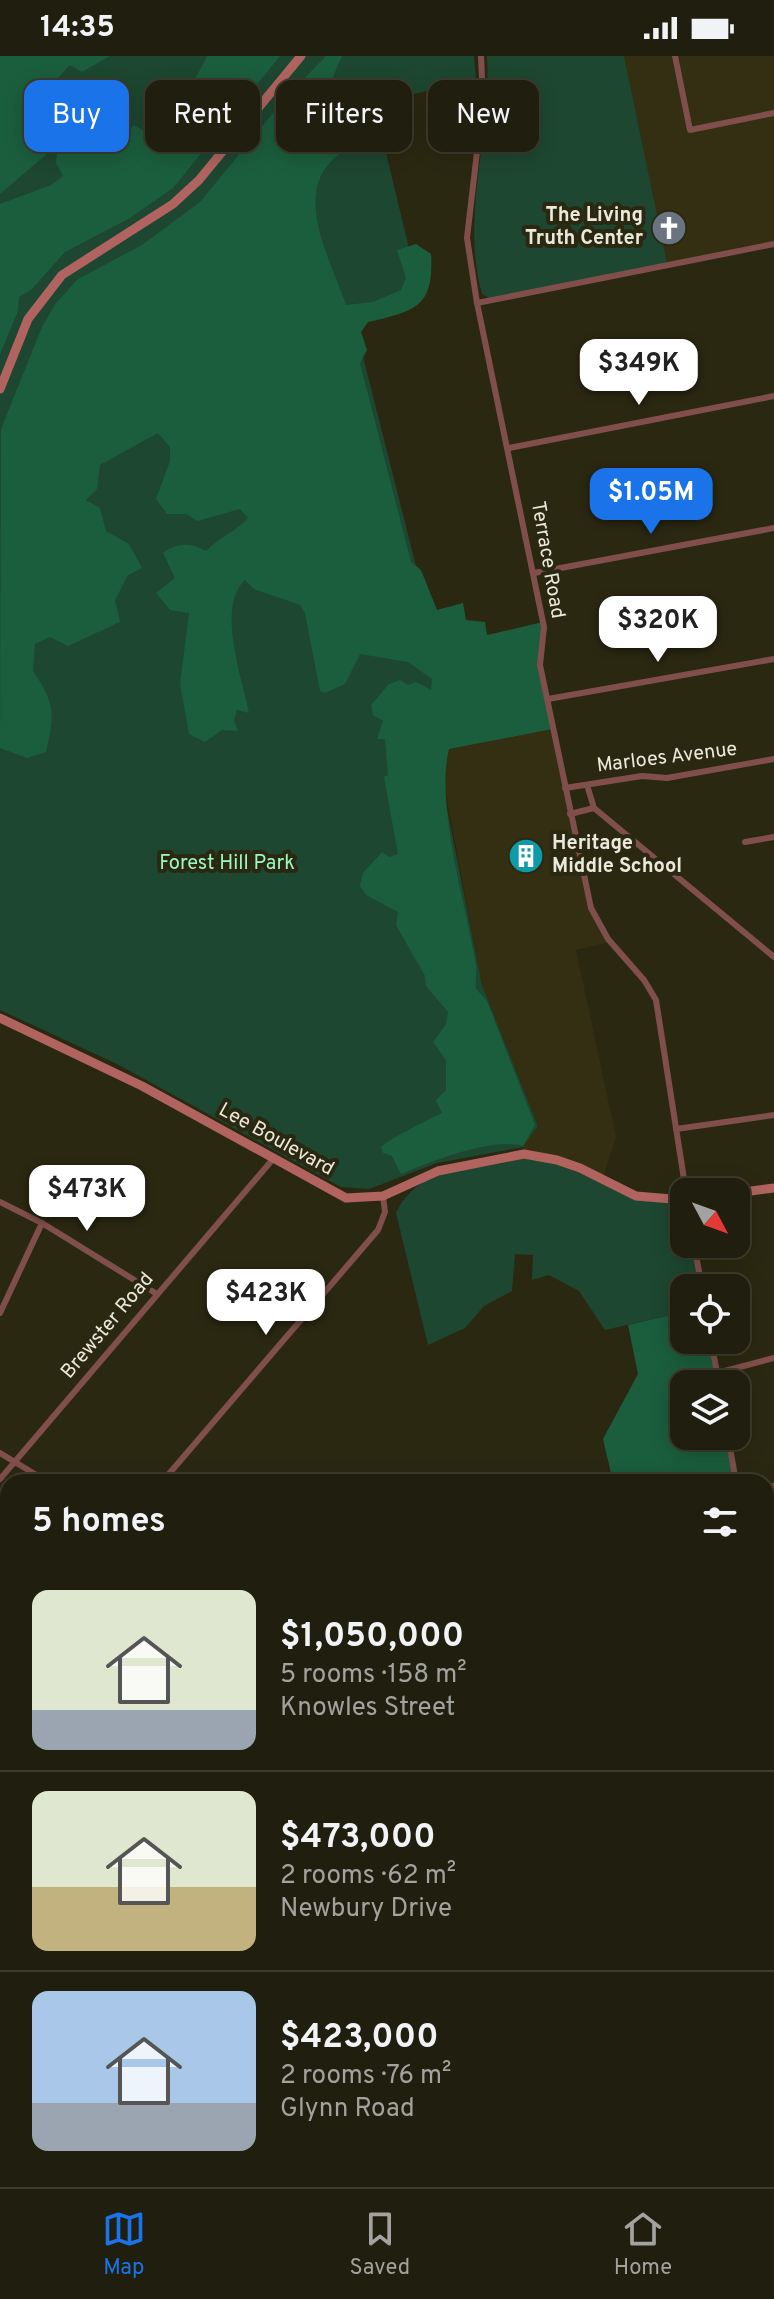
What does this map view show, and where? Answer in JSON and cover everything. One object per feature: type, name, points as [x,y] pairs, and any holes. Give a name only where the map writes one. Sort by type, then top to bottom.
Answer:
[{"type":"street","points":[[0,389],[28,319],[62,275],[173,204],[199,180],[301,56]]},
{"type":"street","name":"Terrace Road","points":[[481,56],[483,100],[467,222],[477,303],[544,627],[540,665],[595,918],[656,1000],[684,1178]]},
{"type":"street","points":[[675,56],[690,130],[774,113]]},
{"type":"street","points":[[477,303],[774,244]]},
{"type":"street","points":[[509,448],[774,396]]},
{"type":"street","points":[[534,573],[774,528]]},
{"type":"street","points":[[548,699],[774,659]]},
{"type":"street","name":"Marloes Avenue","points":[[565,788],[642,776],[667,778],[774,759]]},
{"type":"street","points":[[587,785],[594,808],[774,957]]},
{"type":"street","points":[[570,814],[594,808]]},
{"type":"street","points":[[745,842],[774,837]]},
{"type":"street","name":"Lee Boulevard","points":[[0,1018],[142,1086],[346,1198],[383,1196],[438,1171],[524,1154],[580,1168],[636,1196],[670,1199]]},
{"type":"street","points":[[676,1129],[774,1115]]},
{"type":"street","name":"Brewster Road","points":[[4,1474],[273,1159]]},
{"type":"street","points":[[750,1191],[774,1188]]},
{"type":"street","points":[[169,1474],[378,1230],[385,1212],[383,1196]]},
{"type":"street","points":[[0,1202],[42,1223],[157,1294]]},
{"type":"street","points":[[0,1313],[42,1223]]},
{"type":"street","points":[[728,1370],[774,1358]]},
{"type":"street","points":[[730,1450],[735,1474]]},
{"type":"street","points":[[0,1453],[36,1474]]},
{"type":"shaded area","points":[[624,56],[774,56],[774,244],[667,265]]},
{"type":"shaded area","points":[[553,729],[591,908],[610,942],[576,950],[616,1137],[602,1181],[524,1154],[523,1147],[538,1126],[482,985],[443,771],[449,749]]},
{"type":"green space","name":"Forest Hill Park","points":[[0,56],[474,56],[476,80],[428,80],[428,91],[412,94],[412,80],[276,80],[276,152],[386,152],[420,294],[351,309],[442,669],[447,741],[440,773],[482,985],[538,1126],[523,1147],[437,1163],[369,1189],[341,1187],[117,1064],[0,1010]]},
{"type":"green space","points":[[0,56],[110,56],[82,72],[70,65],[56,80],[24,80],[24,152],[48,152],[0,194]]},
{"type":"green space","points":[[207,56],[280,56],[260,81],[195,80]]},
{"type":"green space","points":[[326,56],[342,56],[332,80],[303,80]]},
{"type":"green space","points":[[487,56],[624,56],[667,263],[489,298],[482,294],[474,235],[481,152],[539,152],[539,80],[487,80]]},
{"type":"green space","points":[[276,109],[276,152],[342,152],[320,178],[316,208],[322,242],[346,305],[373,302],[401,290],[406,278],[397,250],[416,244],[431,254],[429,285],[419,304],[399,314],[368,322],[361,332],[367,350],[360,363],[411,562],[421,570],[437,610],[463,603],[466,620],[485,622],[487,635],[543,622],[540,665],[553,729],[449,749],[446,772],[449,826],[476,965],[476,989],[487,1001],[535,1125],[523,1146],[510,1144],[478,1148],[401,1174],[392,1156],[383,1153],[381,1147],[442,1113],[436,1100],[446,1090],[446,1060],[433,1042],[446,1024],[448,1012],[426,986],[425,976],[396,925],[398,912],[366,895],[360,886],[363,873],[382,852],[389,857],[398,854],[384,777],[388,775],[385,739],[377,739],[383,721],[373,715],[371,705],[389,684],[400,680],[408,685],[416,682],[431,690],[432,679],[408,662],[360,654],[345,684],[325,693],[320,691],[305,613],[300,605],[254,589],[245,580],[232,607],[232,624],[249,713],[237,710],[234,720],[238,731],[222,730],[205,742],[189,734],[180,684],[189,613],[170,610],[156,593],[175,578],[163,553],[184,545],[206,551],[248,518],[240,509],[197,521],[186,514],[167,514],[156,499],[170,461],[170,447],[158,433],[100,465],[97,489],[86,500],[100,508],[106,531],[129,544],[142,568],[128,575],[115,600],[120,622],[68,646],[50,637],[35,644],[33,671],[46,692],[52,718],[46,752],[27,758],[0,748],[1,429],[42,327],[56,303],[78,279],[142,245],[200,202],[241,152],[260,152],[260,129]]},
{"type":"green space","points":[[134,125],[144,131],[145,152],[202,152],[173,188],[130,218],[65,252],[31,290],[19,297],[18,311],[0,354],[0,204],[51,185],[63,176],[56,163],[57,152],[129,152],[129,130]]},
{"type":"green space","points":[[540,1156],[621,1191],[670,1198],[670,1258],[697,1258],[699,1274],[670,1274],[670,1315],[605,1330],[579,1291],[549,1275],[532,1280],[533,1255],[515,1254],[512,1291],[484,1306],[465,1328],[428,1345],[396,1213],[407,1196],[422,1183],[439,1174],[479,1163]]},
{"type":"green space","points":[[670,1315],[670,1354],[714,1354],[716,1370],[670,1370],[670,1450],[730,1450],[735,1474],[611,1474],[603,1439],[638,1374],[628,1325]]},
{"type":"place","name":"The Living Truth Center","points":[[669,228]]},
{"type":"place","name":"Heritage Middle School","points":[[526,856]]}]
